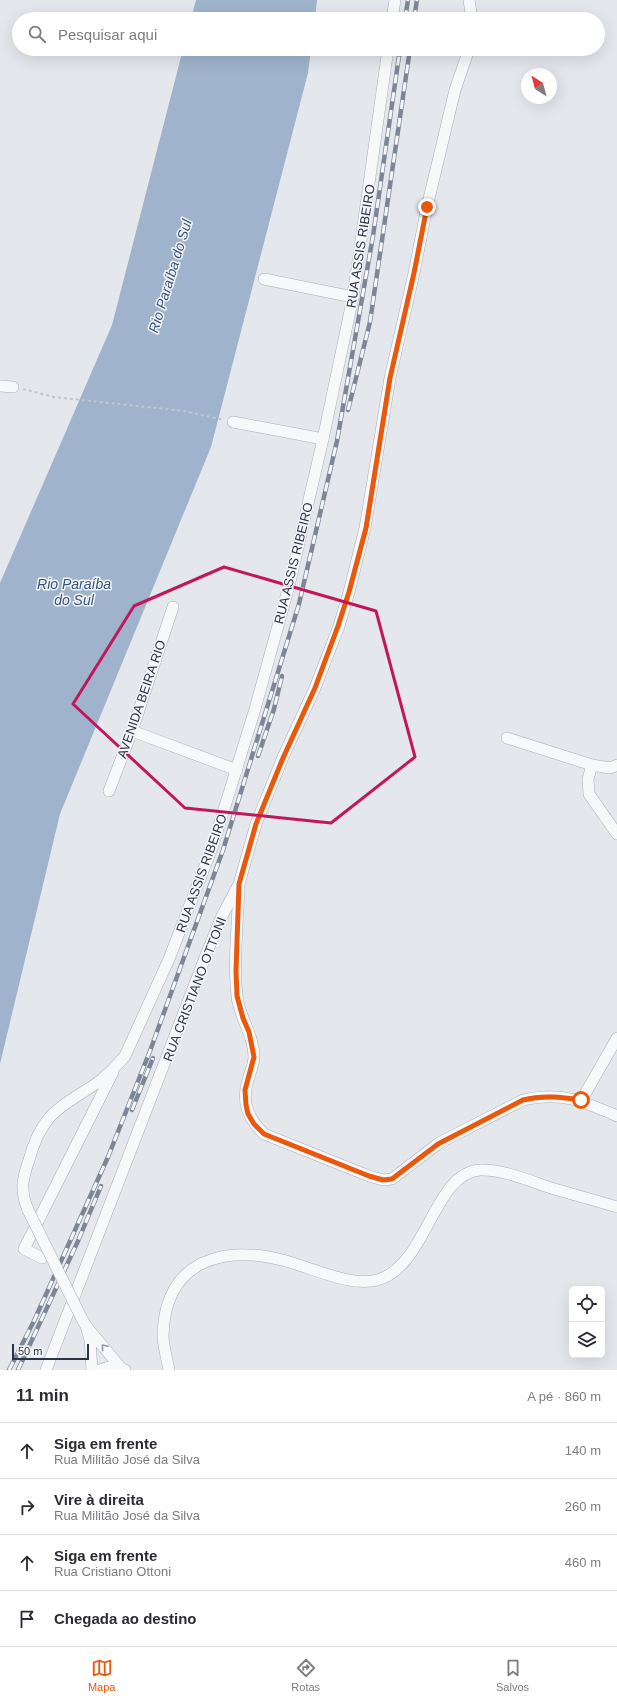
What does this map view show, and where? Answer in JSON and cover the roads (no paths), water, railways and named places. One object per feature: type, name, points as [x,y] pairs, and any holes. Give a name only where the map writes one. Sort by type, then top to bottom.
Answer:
[{"type":"street","points":[[393,12],[395,0]]},
{"type":"street","points":[[469,0],[471,12]]},
{"type":"street","name":"RUA ASSIS RIBEIRO","points":[[116,1066],[125,1056],[170,959],[213,846],[237,770],[289,586],[323,439],[353,297],[387,56]]},
{"type":"street","name":"RUA CRISTIANO OTTONI","points":[[46,1370],[208,950],[222,916],[239,884],[256,824],[283,758],[315,688],[349,592],[366,528],[390,378],[414,273],[427,207],[455,90],[467,56]]},
{"type":"street","points":[[264,279],[353,297]]},
{"type":"street","points":[[0,386],[13,387]]},
{"type":"street","points":[[233,422],[323,439]]},
{"type":"street","name":"AVENIDA BEIRA RIO","points":[[109,791],[132,731],[173,606]]},
{"type":"street","points":[[132,731],[237,770]]},
{"type":"street","points":[[507,738],[592,765],[610,768],[617,765]]},
{"type":"street","points":[[592,765],[588,779],[589,794],[617,834]]},
{"type":"street","points":[[239,884],[236,971],[237,996],[243,1018],[249,1032],[254,1057],[245,1090],[246,1105],[248,1114],[254,1124],[264,1134],[369,1176],[387,1180],[400,1174],[438,1144],[523,1100],[537,1097],[581,1100],[617,1116]]},
{"type":"street","points":[[581,1100],[617,1038]]},
{"type":"street","points":[[92,1370],[90,1340],[84,1321],[28,1210],[23,1198],[23,1181],[30,1154],[39,1132],[49,1118],[100,1080],[116,1066]]},
{"type":"street","points":[[42,1258],[24,1249],[116,1066]]},
{"type":"street","points":[[169,1370],[163,1336],[165,1311],[173,1291],[184,1275],[198,1264],[215,1258],[238,1256],[261,1257],[285,1261],[348,1279],[364,1282],[376,1280],[398,1269],[407,1259],[417,1245],[451,1186],[462,1177],[472,1172],[481,1170],[523,1179],[617,1207]]},
{"type":"street","points":[[84,1321],[123,1369]]},
{"type":"street","points":[[99,1370],[113,1366],[123,1369]]},
{"type":"water","points":[[196,0],[317,0],[316,12],[193,12]]},
{"type":"water","name":"Rio Paraíba do Sul","points":[[181,56],[310,56],[308,73],[211,447],[60,814],[0,1064],[0,583],[112,325]]},
{"type":"railway","points":[[406,12],[408,0]]},
{"type":"railway","points":[[415,12],[417,0]]},
{"type":"railway","points":[[9,1370],[34,1321],[108,1157],[150,1051],[223,850],[299,604],[337,441],[373,236],[399,56]]},
{"type":"railway","points":[[348,410],[370,322],[409,56]]},
{"type":"railway","points":[[258,756],[274,709],[282,676]]},
{"type":"railway","points":[[132,1110],[153,1058]]},
{"type":"railway","points":[[18,1370],[78,1241],[101,1186]]}]
